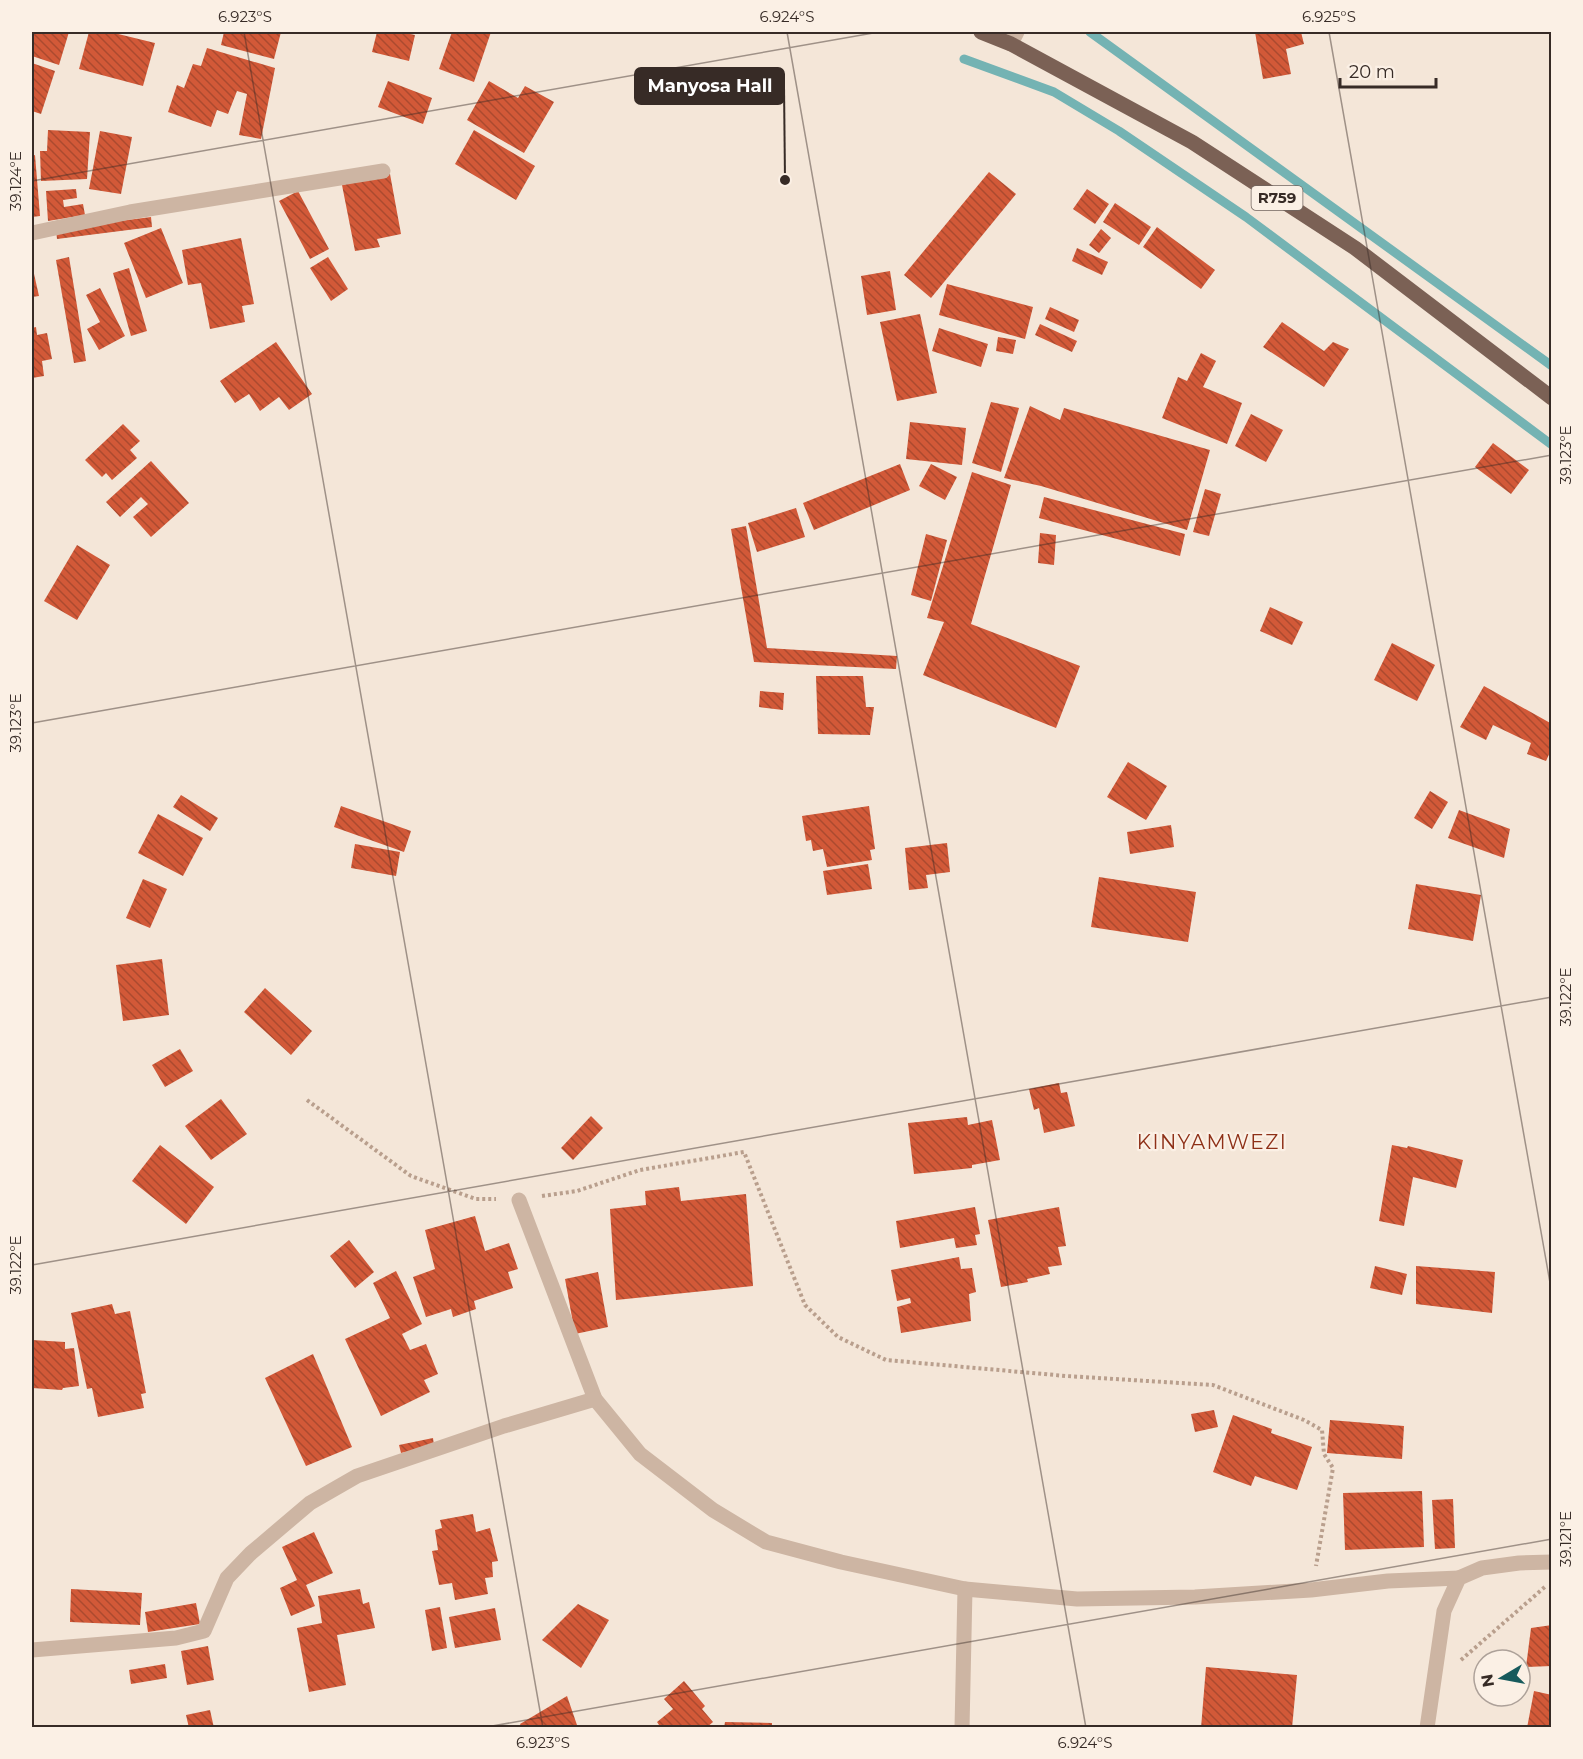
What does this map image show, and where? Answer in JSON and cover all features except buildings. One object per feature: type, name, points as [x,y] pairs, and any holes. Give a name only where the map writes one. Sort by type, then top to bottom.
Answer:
[{"type":"main road","name":"R759","points":[[981,32],[1014,38],[1192,142],[1355,248],[1551,398]]},
{"type":"street","points":[[32,232],[130,212],[383,171]]},
{"type":"street","points":[[519,1200],[595,1399],[640,1454],[713,1510],[766,1542],[841,1562],[965,1589],[1077,1599],[1195,1597],[1311,1590],[1388,1581],[1460,1578],[1482,1568],[1551,1562]]},
{"type":"street","points":[[32,1650],[176,1638],[204,1630],[227,1578],[251,1553],[310,1503],[357,1476],[504,1426],[595,1399]]},
{"type":"street","points":[[1427,1728],[1444,1611],[1460,1578]]},
{"type":"street","points":[[962,1728],[965,1589]]},
{"type":"path","points":[[307,1100],[411,1176],[476,1199],[519,1200],[577,1191],[640,1170],[744,1152],[805,1305],[838,1337],[886,1360],[1066,1376],[1214,1385],[1304,1420],[1322,1430],[1324,1454],[1333,1468],[1311,1590]]},
{"type":"path","points":[[1433,1684],[1551,1582]]},
{"type":"waterway","points":[[1090,32],[1552,366]]},
{"type":"waterway","points":[[964,59],[1054,92],[1119,131],[1246,217],[1552,445]]},
{"type":"place","name":"Manyosa Hall","points":[[785,180]]},
{"type":"district","name":"KINYAMWEZI","points":[[1212,1142]]}]
